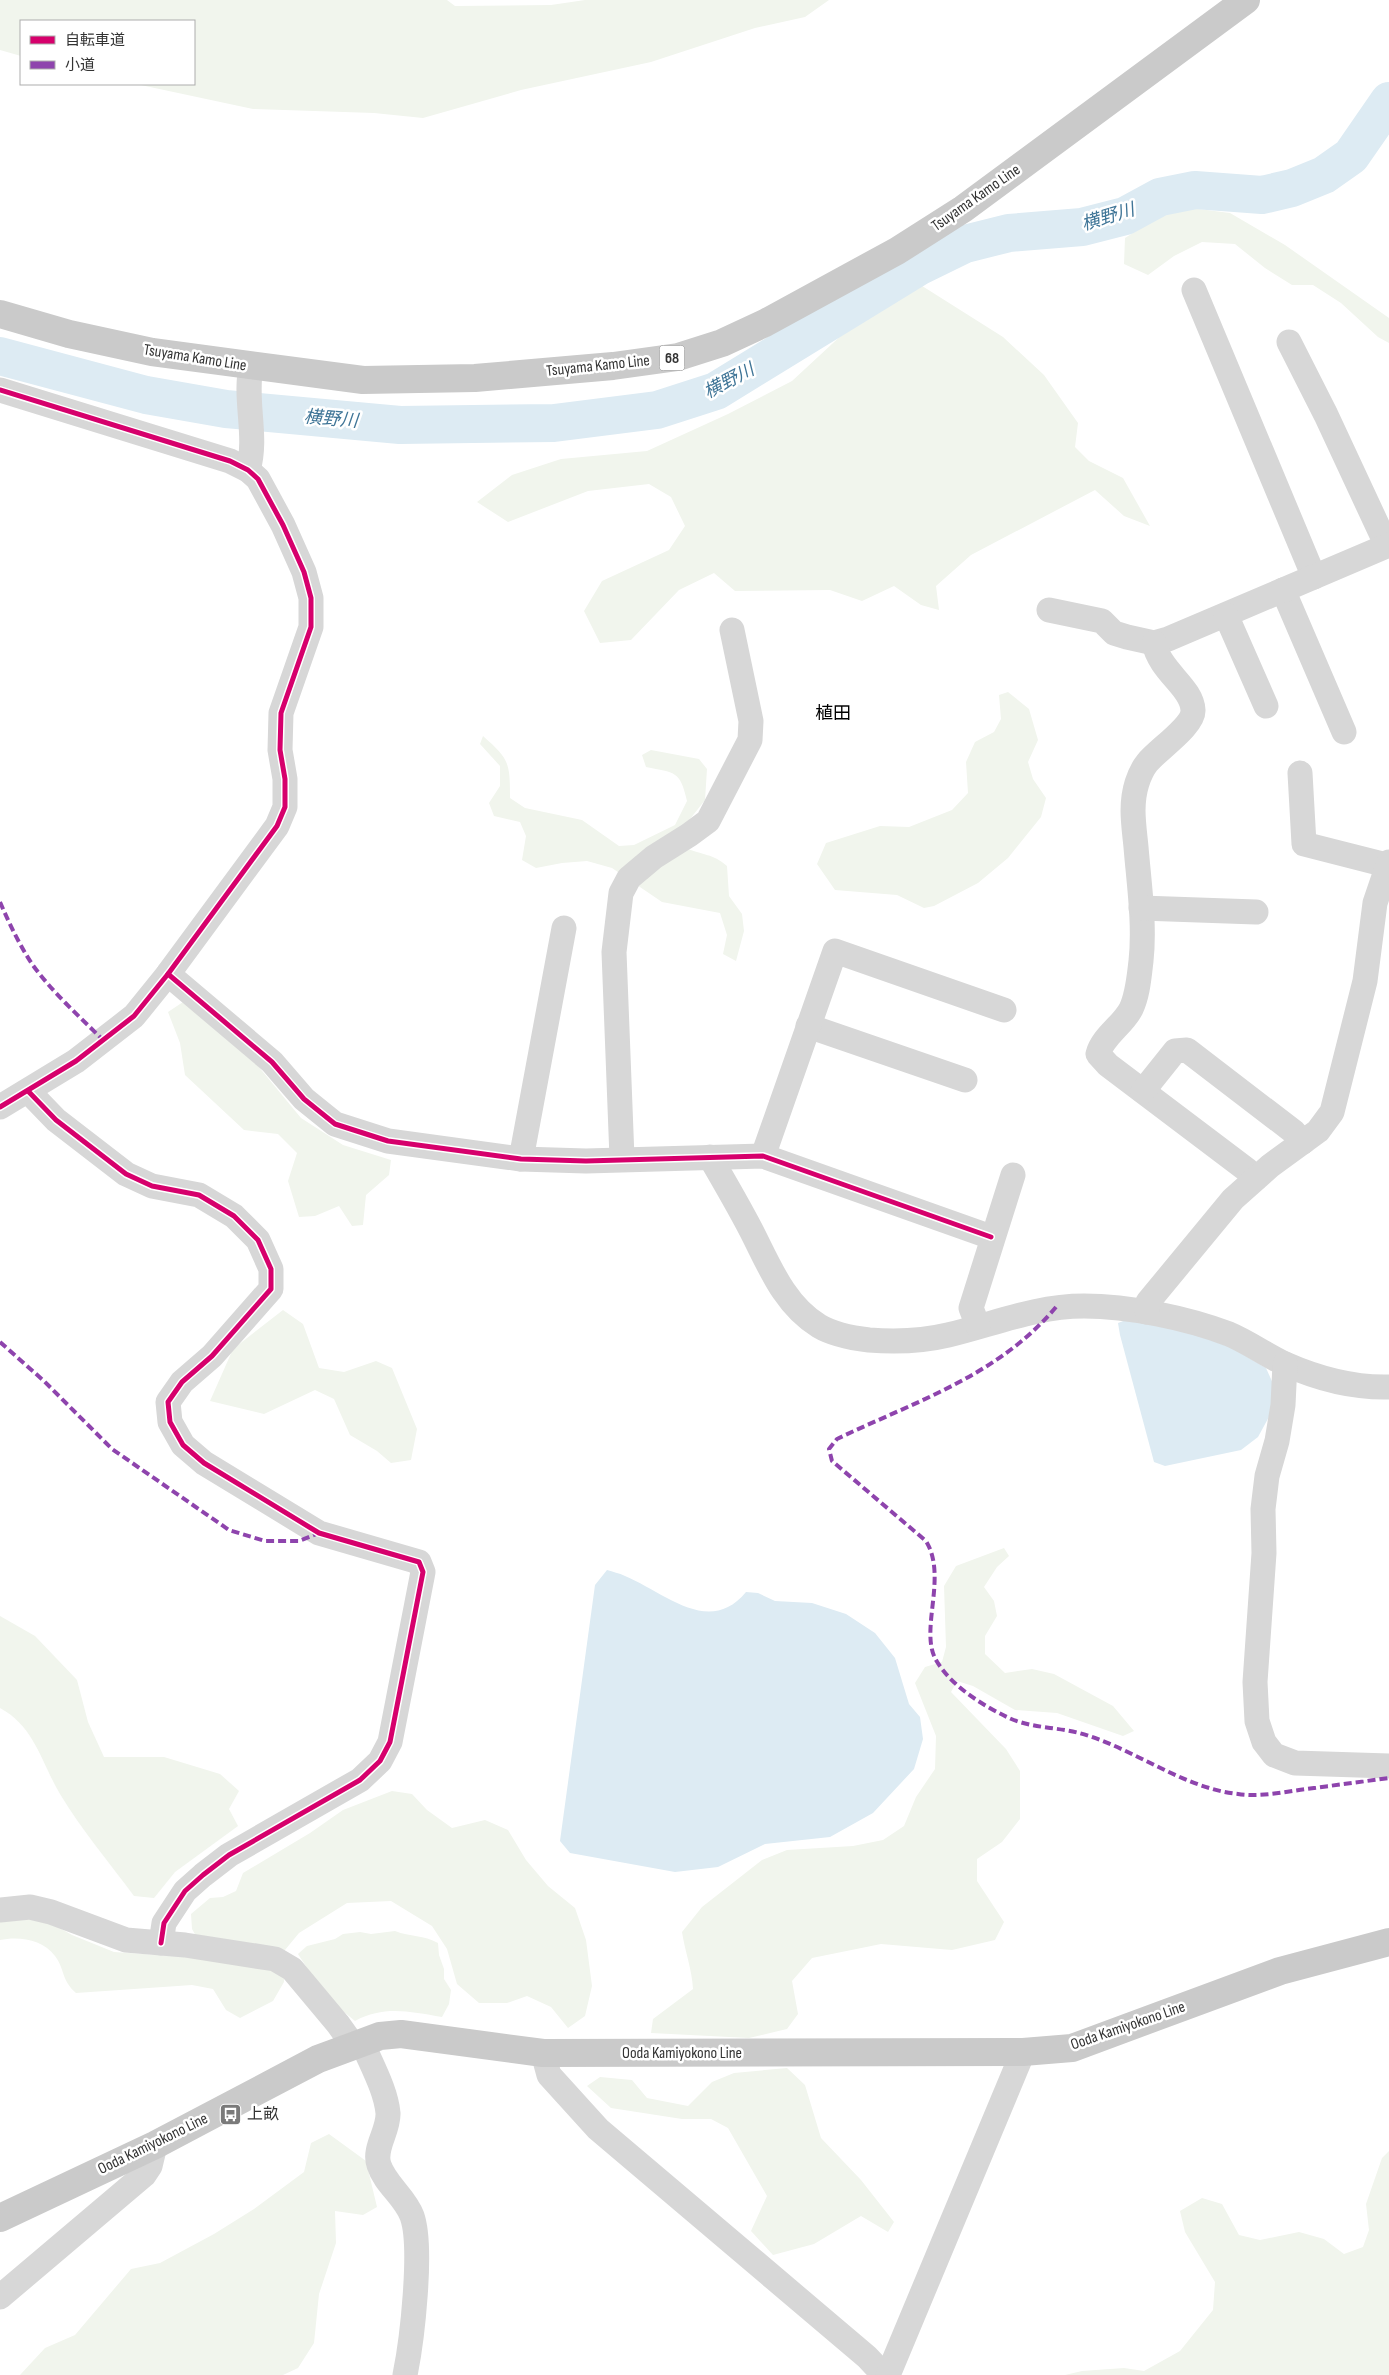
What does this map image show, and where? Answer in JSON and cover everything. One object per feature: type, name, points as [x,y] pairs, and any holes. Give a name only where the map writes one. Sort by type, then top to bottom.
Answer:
[{"type":"main road","name":"Tsuyama Kamo Line","points":[[0,314],[68,334],[152,352],[250,379],[363,380],[475,378],[613,366],[678,357],[722,343],[765,322],[888,256],[963,209],[1246,0]]},
{"type":"main road","name":"Ooda Kamiyokono Line","points":[[0,2218],[156,2145],[318,2059],[380,2036],[401,2034],[543,2053],[1024,2052],[1072,2048],[1280,1971],[1389,1942]]},
{"type":"street","points":[[1194,290],[1314,577]]},
{"type":"street","points":[[1049,610],[1092,617],[1102,621],[1114,633],[1154,643],[1388,545],[1289,342]]},
{"type":"street","points":[[0,1107],[76,1061],[134,1016],[168,974],[272,833],[286,807],[285,779],[280,750],[281,714],[311,627],[311,598],[304,572],[283,525],[250,464],[250,379]]},
{"type":"street","points":[[0,390],[230,461],[250,464]]},
{"type":"street","points":[[1283,590],[1344,732]]},
{"type":"street","points":[[1226,614],[1266,706]]},
{"type":"street","points":[[622,1158],[614,952],[621,893],[629,878],[654,857],[690,835],[708,821],[750,740],[751,721],[732,630]]},
{"type":"street","points":[[1154,643],[1162,664],[1191,698],[1194,712],[1188,723],[1146,764],[1137,782],[1132,805],[1141,908],[1141,958],[1137,991],[1130,1010],[1116,1030],[1101,1044],[1098,1054],[1108,1065],[1247,1170],[1255,1179]]},
{"type":"street","points":[[1147,1312],[1148,1302],[1234,1199],[1255,1179],[1318,1131],[1332,1112],[1365,981],[1375,903],[1388,864],[1304,844],[1300,773]]},
{"type":"street","points":[[1141,908],[1256,912]]},
{"type":"street","points":[[521,1159],[564,928]]},
{"type":"street","points":[[763,1156],[835,951],[1004,1010]]},
{"type":"street","points":[[168,974],[272,1062],[304,1099],[334,1124],[388,1141],[521,1159],[586,1160],[763,1156],[991,1237]]},
{"type":"street","points":[[808,1026],[966,1080]]},
{"type":"street","points":[[1142,1091],[1174,1051],[1187,1050],[1294,1132],[1303,1142]]},
{"type":"street","points":[[28,1091],[56,1120],[126,1174],[152,1186],[199,1195],[234,1216],[258,1240],[271,1269],[272,1289],[212,1356],[182,1382],[168,1402],[170,1422],[183,1445],[204,1463],[319,1533],[419,1562],[423,1572],[390,1742],[380,1761],[360,1780],[229,1855],[203,1875],[185,1891],[164,1924],[160,1943]]},
{"type":"street","points":[[710,1157],[769,1267],[793,1304],[820,1326],[849,1338],[892,1342],[946,1336],[1018,1314],[1056,1307],[1086,1306],[1147,1312],[1196,1322],[1231,1335],[1285,1364],[1331,1382],[1365,1387],[1389,1386]]},
{"type":"street","points":[[978,1326],[971,1308],[991,1237],[1013,1174]]},
{"type":"street","points":[[1285,1364],[1277,1442],[1267,1476],[1263,1509],[1264,1553],[1255,1682],[1257,1721],[1264,1742],[1274,1755],[1295,1763],[1389,1766]]},
{"type":"street","points":[[0,1910],[30,1907],[51,1912],[126,1940],[268,1957],[292,1969],[348,2038],[356,2044],[384,2097],[388,2112],[388,2126],[378,2154],[378,2164],[386,2178],[406,2202],[415,2232],[414,2313],[405,2375]]},
{"type":"street","points":[[543,2053],[549,2075],[598,2129],[886,2375],[1024,2052]]},
{"type":"street","points":[[0,2297],[144,2175],[150,2166],[156,2145]]},
{"type":"shaded area","points":[[0,0],[447,0],[455,6],[551,5],[585,0],[829,0],[805,17],[755,28],[651,62],[521,90],[423,118],[374,113],[253,109],[141,85],[195,85],[195,20],[20,20],[20,56],[0,50]]},
{"type":"shaded area","points":[[1175,206],[1230,213],[1285,245],[1389,318],[1389,343],[1378,337],[1341,303],[1313,285],[1292,285],[1265,268],[1235,244],[1202,242],[1174,256],[1148,275],[1124,264],[1125,238]]},
{"type":"shaded area","points":[[919,284],[1003,337],[1044,375],[1078,423],[1075,447],[1089,461],[1123,478],[1150,526],[1124,516],[1095,490],[971,555],[936,586],[939,610],[921,605],[894,586],[862,601],[830,590],[735,591],[714,573],[679,590],[631,640],[600,643],[584,611],[602,581],[669,550],[685,526],[671,497],[649,484],[588,491],[508,522],[477,502],[512,475],[561,459],[647,451],[728,414],[792,381],[846,331]]},
{"type":"shaded area","points":[[1008,692],[1029,709],[1038,740],[1028,762],[1033,779],[1046,798],[1041,817],[1008,858],[978,883],[934,906],[924,908],[897,895],[835,890],[817,864],[826,843],[880,826],[909,827],[952,810],[968,793],[966,762],[975,742],[994,732],[1001,719],[999,695]]},
{"type":"shaded area","points":[[483,736],[498,750],[506,762],[510,798],[525,808],[582,820],[619,846],[634,845],[675,825],[687,801],[679,778],[670,772],[646,767],[642,755],[651,750],[699,759],[707,769],[705,800],[683,828],[686,848],[712,857],[727,866],[729,896],[742,914],[744,931],[736,961],[723,954],[727,935],[720,913],[662,902],[612,868],[587,861],[536,868],[522,860],[526,836],[520,822],[494,816],[489,803],[500,786],[500,766],[480,744]]},
{"type":"shaded area","points":[[183,1002],[258,1066],[301,1118],[343,1145],[391,1160],[389,1175],[366,1195],[363,1225],[352,1226],[339,1206],[315,1216],[299,1217],[288,1181],[297,1153],[278,1134],[244,1130],[185,1075],[180,1043],[168,1012]]},
{"type":"shaded area","points":[[283,1310],[303,1324],[319,1368],[344,1372],[376,1361],[392,1368],[417,1429],[411,1460],[391,1463],[377,1451],[350,1435],[334,1399],[315,1390],[264,1414],[210,1401],[233,1349]]},
{"type":"shaded area","points":[[1126,1320],[1174,1326],[1222,1342],[1266,1368],[1275,1388],[1270,1415],[1258,1437],[1241,1450],[1165,1466],[1154,1462],[1120,1335],[1118,1323]]},
{"type":"shaded area","points":[[1004,1548],[1009,1556],[997,1567],[984,1587],[994,1601],[997,1616],[985,1636],[985,1654],[1005,1673],[1032,1669],[1054,1674],[1113,1706],[1134,1731],[1123,1736],[1057,1713],[1015,1710],[973,1686],[957,1681],[951,1692],[1006,1749],[1020,1771],[1020,1819],[1002,1842],[977,1859],[977,1881],[1004,1922],[995,1940],[952,1950],[881,1944],[812,1958],[792,1981],[798,2014],[787,2029],[749,2038],[651,2033],[653,2019],[693,1989],[682,1932],[702,1907],[762,1860],[787,1850],[853,1846],[883,1840],[904,1826],[916,1797],[935,1769],[936,1736],[915,1683],[925,1667],[942,1662],[946,1647],[944,1586],[956,1566]]},
{"type":"shaded area","points":[[607,1570],[640,1583],[686,1607],[702,1611],[717,1611],[732,1605],[746,1592],[758,1593],[775,1601],[812,1603],[846,1614],[875,1633],[895,1658],[909,1704],[920,1717],[923,1739],[914,1769],[873,1813],[830,1837],[765,1844],[718,1867],[675,1872],[570,1853],[560,1841],[595,1585]]},
{"type":"shaded area","points":[[0,1616],[35,1636],[77,1680],[88,1722],[104,1757],[164,1757],[220,1774],[239,1791],[229,1809],[238,1826],[175,1872],[154,1898],[134,1896],[68,1807],[29,1735],[12,1716],[0,1708]]},
{"type":"shaded area","points":[[392,1791],[412,1794],[427,1810],[452,1828],[485,1820],[508,1830],[526,1860],[548,1886],[575,1908],[586,1940],[592,1986],[585,2016],[568,2028],[551,2007],[527,1996],[507,2003],[479,2003],[457,1984],[447,1949],[432,1926],[391,1901],[347,1903],[299,1933],[285,1950],[284,1982],[273,2001],[240,2018],[226,2010],[213,1989],[192,1985],[76,1993],[68,1984],[60,1965],[50,1950],[30,1940],[14,1938],[0,1940],[0,1900],[44,1919],[72,1935],[114,1952],[173,1956],[196,1936],[192,1929],[191,1914],[210,1898],[223,1897],[236,1891],[243,1873],[310,1833],[343,1810]]},
{"type":"shaded area","points":[[395,1931],[438,1943],[439,1955],[444,1969],[444,1979],[451,1990],[449,2004],[442,2017],[387,2011],[355,2021],[326,1997],[298,1954],[307,1946],[335,1939],[343,1934],[360,1932],[371,1934]]},
{"type":"shaded area","points":[[787,2068],[805,2085],[821,2138],[861,2180],[894,2222],[888,2232],[861,2216],[814,2244],[773,2255],[751,2231],[767,2196],[728,2128],[711,2119],[682,2119],[611,2108],[587,2086],[600,2077],[632,2080],[647,2098],[688,2106],[712,2082],[734,2073]]},
{"type":"shaded area","points":[[329,2134],[366,2161],[377,2207],[363,2215],[335,2211],[336,2243],[319,2294],[314,2343],[298,2368],[283,2375],[20,2375],[45,2348],[75,2335],[131,2269],[160,2263],[214,2234],[254,2209],[304,2172],[311,2143]]},
{"type":"shaded area","points":[[1389,2151],[1389,2375],[1065,2375],[1082,2371],[1124,2368],[1144,2371],[1180,2351],[1213,2310],[1215,2282],[1185,2232],[1180,2211],[1202,2198],[1222,2204],[1239,2235],[1260,2240],[1299,2232],[1324,2239],[1344,2254],[1363,2247],[1369,2230],[1366,2204],[1382,2158]]},
{"type":"waterway","name":"横野川","points":[[0,356],[146,395],[226,409],[400,425],[554,423],[657,410],[716,391],[918,267],[965,244],[1009,233],[1082,227],[1125,216],[1160,197],[1195,190],[1262,195],[1292,188],[1324,175],[1351,156],[1389,101]]},
{"type":"marked path","points":[[0,902],[14,933],[32,964],[57,994],[103,1040]]},
{"type":"marked path","points":[[1056,1307],[1033,1331],[982,1369],[926,1399],[837,1439],[829,1449],[832,1461],[926,1541],[932,1555],[934,1571],[930,1634],[936,1660],[942,1669],[968,1694],[1009,1718],[1035,1726],[1079,1733],[1119,1748],[1197,1784],[1217,1790],[1246,1795],[1261,1795],[1389,1778]]},
{"type":"marked path","points":[[0,1342],[44,1381],[112,1449],[229,1530],[265,1541],[299,1541],[319,1533]]},
{"type":"cycle path","points":[[0,390],[230,461],[248,470],[258,479],[283,525],[304,572],[311,598],[311,627],[281,713],[280,750],[285,779],[285,807],[277,826],[168,974],[134,1016],[76,1061],[0,1107]]},
{"type":"cycle path","points":[[168,974],[272,1062],[304,1099],[335,1124],[388,1141],[521,1159],[586,1161],[763,1156],[991,1237]]},
{"type":"cycle path","points":[[28,1091],[56,1120],[126,1174],[152,1186],[199,1195],[234,1216],[258,1240],[271,1269],[271,1289],[212,1356],[182,1382],[168,1402],[170,1422],[183,1445],[204,1463],[319,1533],[419,1562],[423,1572],[390,1742],[380,1761],[360,1780],[229,1855],[203,1875],[185,1891],[164,1923],[161,1943]]},
{"type":"place","name":"上畝","points":[[231,2114]]},
{"type":"district","name":"植田","points":[[833,713]]}]
